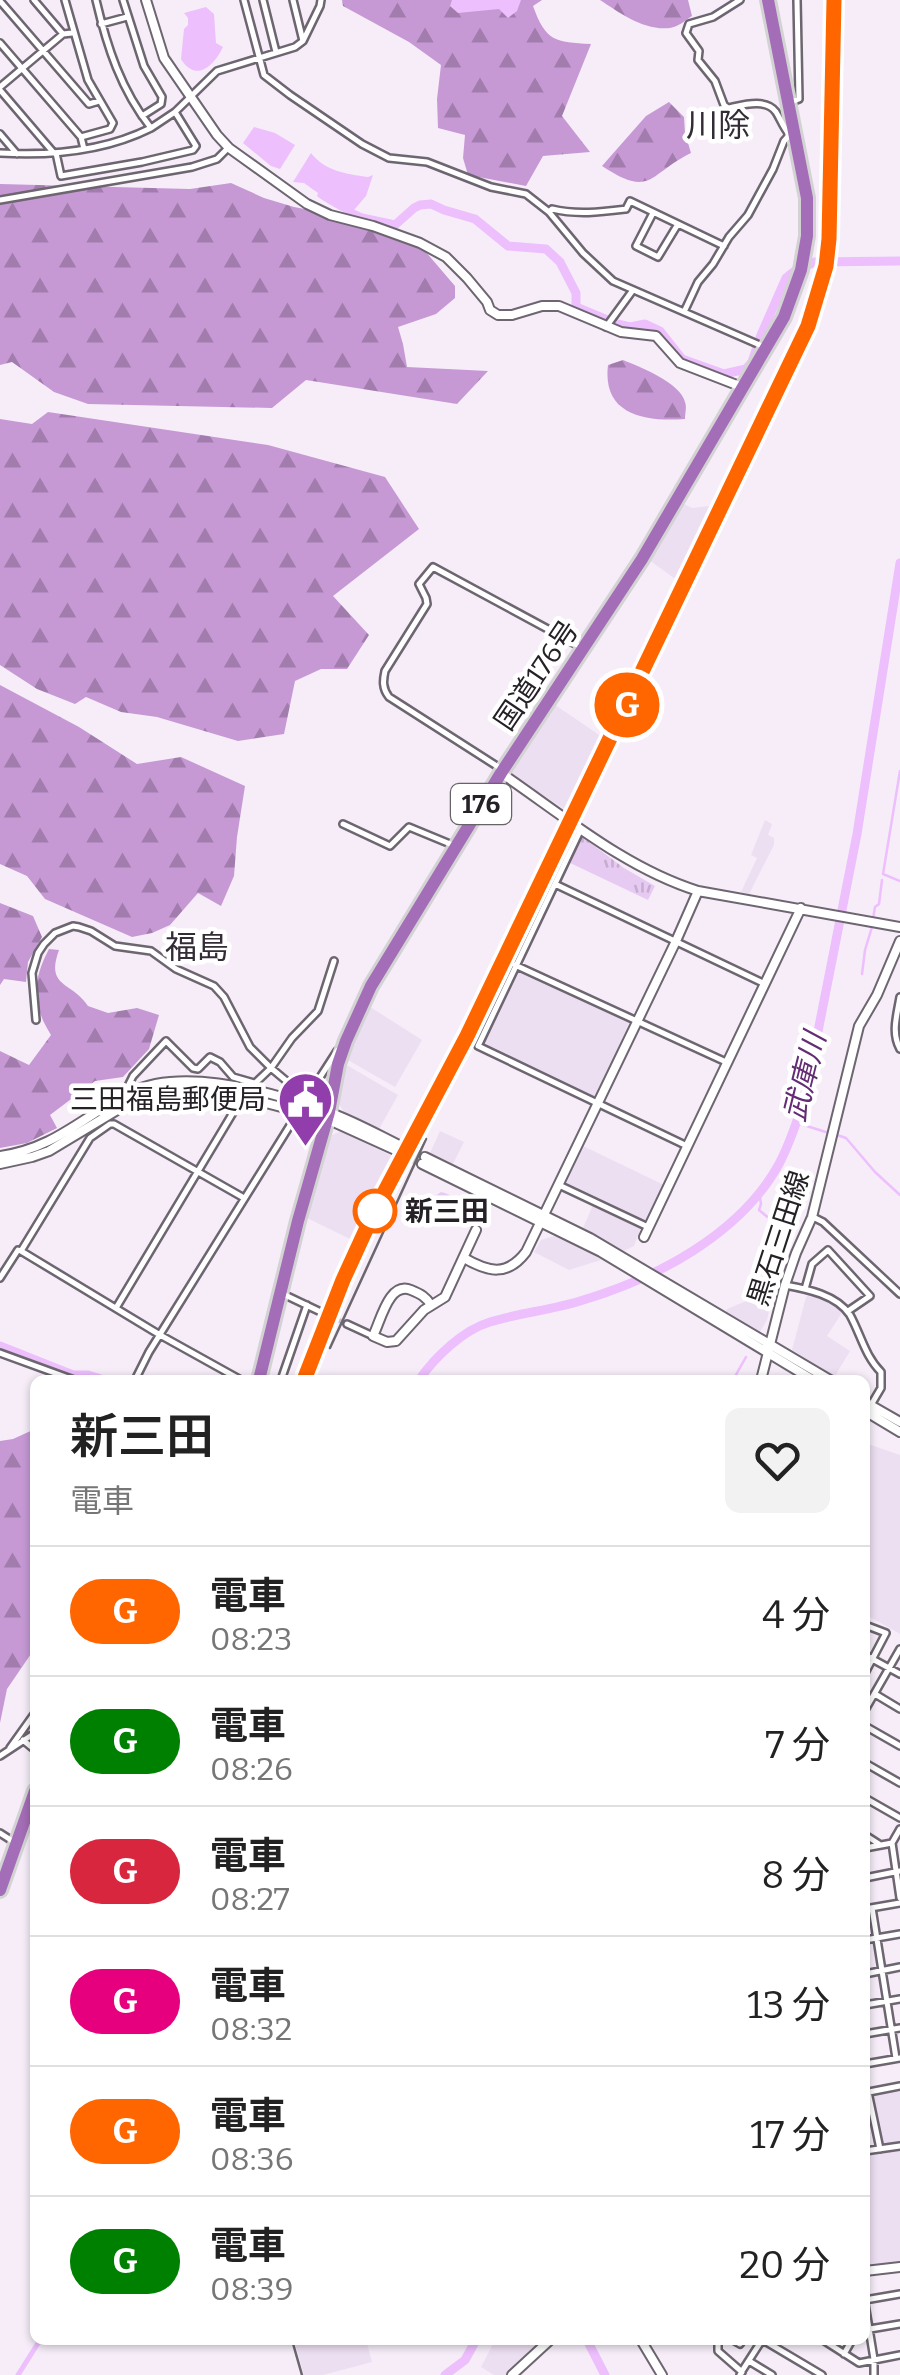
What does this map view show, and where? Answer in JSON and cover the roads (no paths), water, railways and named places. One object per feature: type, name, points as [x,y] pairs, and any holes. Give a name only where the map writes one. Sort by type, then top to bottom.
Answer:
[{"type":"highway","name":"国道176号","points":[[260,1375],[338,1064],[371,986],[454,846],[642,560],[744,388],[761,346],[784,317],[802,267],[807,198],[768,0]]},
{"type":"highway","points":[[0,1890],[30,1805]]},
{"type":"street","points":[[34,0],[63,34]]},
{"type":"street","points":[[65,0],[84,71],[113,123],[110,128],[81,137]]},
{"type":"street","points":[[96,0],[113,62],[151,128]]},
{"type":"street","points":[[123,0],[144,66],[162,97],[161,104],[142,116]]},
{"type":"street","points":[[146,0],[164,58],[216,135],[320,212],[420,243],[446,257],[498,315],[559,306],[621,332],[656,336],[680,363],[744,388]]},
{"type":"street","points":[[244,0],[264,75],[376,152],[389,158],[427,162],[492,187],[526,194],[613,281],[761,346]]},
{"type":"street","points":[[263,0],[276,52]]},
{"type":"street","points":[[292,0],[303,41]]},
{"type":"street","points":[[0,153],[55,153],[116,143],[151,128],[175,112],[217,72],[303,41],[321,0]]},
{"type":"street","points":[[722,0],[728,8]]},
{"type":"street","points":[[684,312],[698,282],[748,215],[792,132],[784,130],[774,109],[768,106],[724,105],[716,81],[698,60],[699,51],[686,32],[689,24],[713,17],[740,0]]},
{"type":"street","points":[[788,102],[799,98],[797,0]]},
{"type":"street","points":[[0,1],[89,104],[99,101]]},
{"type":"street","points":[[101,24],[127,17]]},
{"type":"street","points":[[73,32],[63,34],[0,88],[55,153],[61,176],[193,150],[196,146],[175,112]]},
{"type":"street","points":[[0,43],[81,137],[84,148]]},
{"type":"street","points":[[0,134],[16,154]]},
{"type":"street","points":[[0,200],[192,167],[217,159],[229,148]]},
{"type":"street","points":[[548,212],[626,209],[630,200],[724,246]]},
{"type":"street","points":[[654,213],[636,246],[648,253],[658,257],[678,224]]},
{"type":"street","points":[[609,324],[633,290]]},
{"type":"street","points":[[584,648],[433,568],[419,584],[427,604],[382,681],[389,697],[639,867],[698,890],[900,928]]},
{"type":"street","points":[[343,824],[390,846],[409,827],[415,827],[454,846]]},
{"type":"street","points":[[581,828],[478,1046],[687,1146]]},
{"type":"street","points":[[554,884],[765,984]]},
{"type":"street","points":[[464,1258],[488,1269],[509,1268],[522,1257],[698,890]]},
{"type":"street","points":[[644,1237],[802,908]]},
{"type":"street","points":[[36,1020],[32,972],[38,953],[56,933],[74,926],[91,930],[115,946],[156,953],[176,969],[214,986],[244,1040],[302,1094],[308,1096],[346,1041]]},
{"type":"street","name":"黒石三田線","points":[[761,1375],[785,1285],[812,1217],[859,1026],[899,944]]},
{"type":"street","points":[[116,1308],[249,1090],[322,1006],[334,961]]},
{"type":"street","points":[[515,965],[727,1063]]},
{"type":"street","points":[[887,970],[900,976]]},
{"type":"street","points":[[900,997],[894,1030],[900,1050]]},
{"type":"street","points":[[128,1086],[166,1042],[193,1068],[215,1058],[249,1090],[300,1111],[328,1116]]},
{"type":"street","points":[[0,1160],[48,1143],[124,1096],[182,1081],[249,1090],[328,1116],[403,1151]]},
{"type":"street","points":[[137,1375],[300,1111]]},
{"type":"street","points":[[0,1278],[21,1251],[90,1138],[110,1124],[244,1198]]},
{"type":"street","points":[[424,1160],[612,1255],[769,1349],[820,1375]]},
{"type":"street","points":[[559,1185],[648,1227]]},
{"type":"street","points":[[812,1217],[823,1222],[900,1294]]},
{"type":"street","points":[[347,1324],[386,1342],[396,1341],[412,1321],[445,1297],[476,1230]]},
{"type":"street","points":[[805,1289],[812,1264],[840,1239]]},
{"type":"street","points":[[828,1250],[870,1296],[848,1311]]},
{"type":"street","points":[[21,1251],[232,1375]]},
{"type":"street","points":[[785,1285],[819,1292],[848,1311],[871,1362],[881,1372],[882,1388],[870,1402]]},
{"type":"street","points":[[373,1336],[398,1288],[416,1292],[431,1305]]},
{"type":"street","points":[[280,1293],[325,1314]]},
{"type":"street","points":[[283,1375],[307,1305]]},
{"type":"street","points":[[769,1349],[806,1375]]},
{"type":"street","points":[[0,1353],[60,1375]]},
{"type":"street","points":[[870,1407],[900,1422]]},
{"type":"street","points":[[870,1408],[900,1432]]},
{"type":"street","points":[[870,1628],[886,1633],[870,1664]]},
{"type":"street","points":[[870,1702],[900,1649]]},
{"type":"street","points":[[870,1658],[900,1674]]},
{"type":"street","points":[[875,1694],[900,1708]]},
{"type":"street","points":[[10,1748],[30,1721]]},
{"type":"street","points":[[870,1729],[900,1746]]},
{"type":"street","points":[[0,1756],[30,1736]]},
{"type":"street","points":[[24,1740],[30,1745]]},
{"type":"street","points":[[870,1766],[900,1783]]},
{"type":"street","points":[[870,1801],[900,1818]]},
{"type":"street","points":[[870,1908],[900,1900],[892,1844],[900,1828]]},
{"type":"street","points":[[0,1833],[16,1844]]},
{"type":"street","points":[[870,1837],[881,1845]]},
{"type":"street","points":[[870,1847],[892,1844]]},
{"type":"street","points":[[870,1877],[898,1872]]},
{"type":"street","points":[[870,1916],[898,2058],[870,2063]]},
{"type":"street","points":[[870,1939],[900,1934]]},
{"type":"street","points":[[870,1973],[900,1968]]},
{"type":"street","points":[[870,2004],[900,1999]]},
{"type":"street","points":[[870,2033],[900,2028]]},
{"type":"street","points":[[870,2091],[900,2086]]},
{"type":"street","points":[[870,2105],[880,2149]]},
{"type":"street","points":[[870,2150],[900,2146]]},
{"type":"street","points":[[870,2270],[900,2267]]},
{"type":"street","points":[[870,2301],[900,2294]]},
{"type":"street","points":[[876,2374],[870,2329],[900,2324]]},
{"type":"street","points":[[512,2375],[544,2345]]},
{"type":"street","points":[[644,2345],[662,2375]]},
{"type":"street","points":[[718,2345],[718,2351],[741,2374],[760,2345]]},
{"type":"street","points":[[771,2345],[822,2375]]},
{"type":"street","points":[[830,2345],[858,2363],[900,2355]]},
{"type":"street","points":[[844,2354],[849,2345]]},
{"type":"street","points":[[749,2361],[772,2375]]},
{"type":"waterway","points":[[351,213],[395,225],[414,208],[431,204],[475,219],[508,246],[546,249],[560,262],[576,293],[576,307],[617,324],[645,324],[660,331],[682,359],[724,374],[746,369],[752,362],[786,278],[796,270],[815,262],[900,261]]},
{"type":"waterway","name":"武庫川","points":[[423,1375],[450,1345],[480,1326],[608,1292],[666,1267],[719,1233],[742,1212],[779,1164],[806,1092],[857,834],[900,563]]},
{"type":"waterway","points":[[900,771],[883,874],[900,881]]},
{"type":"waterway","points":[[873,919],[882,880]]},
{"type":"waterway","points":[[862,974],[872,927]]},
{"type":"waterway","points":[[797,1123],[829,1133]]},
{"type":"waterway","points":[[837,1135],[846,1138],[900,1195]]},
{"type":"waterway","points":[[759,1191],[759,1210],[777,1225],[775,1277]]},
{"type":"waterway","points":[[0,1346],[73,1375]]},
{"type":"waterway","points":[[736,1375],[746,1357]]},
{"type":"waterway","points":[[73,1375],[88,1375]]},
{"type":"waterway","points":[[18,2375],[37,2345]]},
{"type":"waterway","points":[[445,2375],[465,2360],[473,2345]]},
{"type":"waterway","name":"武庫川","points":[[590,2345],[605,2375]]},
{"type":"tunnel","points":[[405,1148],[425,1157]]},
{"type":"tunnel","points":[[402,1153],[422,1164]]},
{"type":"tunnel","points":[[325,1314],[347,1324]]},
{"type":"railway","points":[[306,1375],[343,1280],[387,1185],[467,1036],[808,325],[829,239],[834,0]]},
{"type":"railway","points":[[330,1348],[426,1139]]},
{"type":"railway","points":[[293,2345],[302,2375]]},
{"type":"train","name":"G","points":[[306,1375],[375,1210],[467,1036],[808,326],[826,266],[829,239],[834,0]]},
{"type":"place","name":"三田福島郵便局","points":[[305,1148]]},
{"type":"place","name":"新三田","points":[[375,1211]]},
{"type":"district","name":"川除","points":[[718,125]]},
{"type":"district","name":"福島","points":[[197,947]]}]
